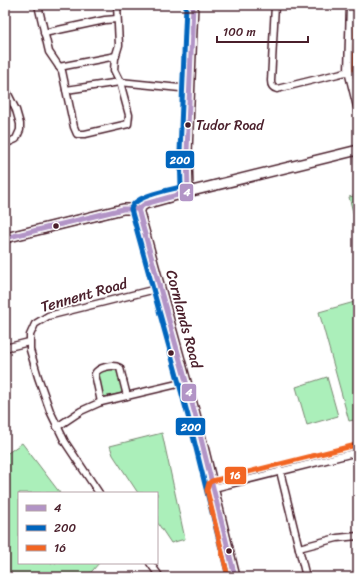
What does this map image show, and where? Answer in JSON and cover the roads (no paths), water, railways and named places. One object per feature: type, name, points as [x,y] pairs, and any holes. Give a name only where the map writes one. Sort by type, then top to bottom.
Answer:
[{"type":"street","points":[[38,5],[49,52],[62,71],[77,134],[85,134],[128,124],[129,116],[120,82],[114,70],[119,45],[117,5]]},
{"type":"street","points":[[188,192],[187,152],[193,5]]},
{"type":"street","points":[[275,5],[271,86],[277,89],[358,69]]},
{"type":"street","points":[[350,5],[348,71],[358,111]]},
{"type":"street","points":[[44,33],[105,20],[117,19]]},
{"type":"street","points":[[59,67],[116,56]]},
{"type":"street","points":[[66,90],[120,82],[190,88]]},
{"type":"street","points":[[5,88],[16,110],[20,130],[16,139],[5,144]]},
{"type":"street","points":[[5,238],[123,209],[138,209],[145,204],[188,192],[358,150]]},
{"type":"street","name":"Cornlands Road","points":[[138,209],[214,488],[235,577]]},
{"type":"street","name":"Tennent Road","points":[[29,342],[32,329],[35,324],[48,316],[160,288]]},
{"type":"street","points":[[5,348],[29,342],[44,396],[57,427],[71,453],[98,492]]},
{"type":"street","points":[[101,402],[95,374],[99,369],[114,366],[120,368],[127,396]]},
{"type":"street","points":[[57,427],[101,402],[186,382]]},
{"type":"street","points":[[214,488],[358,452]]},
{"type":"street","points":[[280,471],[306,577]]},
{"type":"street","points":[[299,548],[337,538],[358,536]]},
{"type":"street","points":[[151,564],[160,577]]},
{"type":"place","name":"Tudor Road","points":[[188,125]]}]
